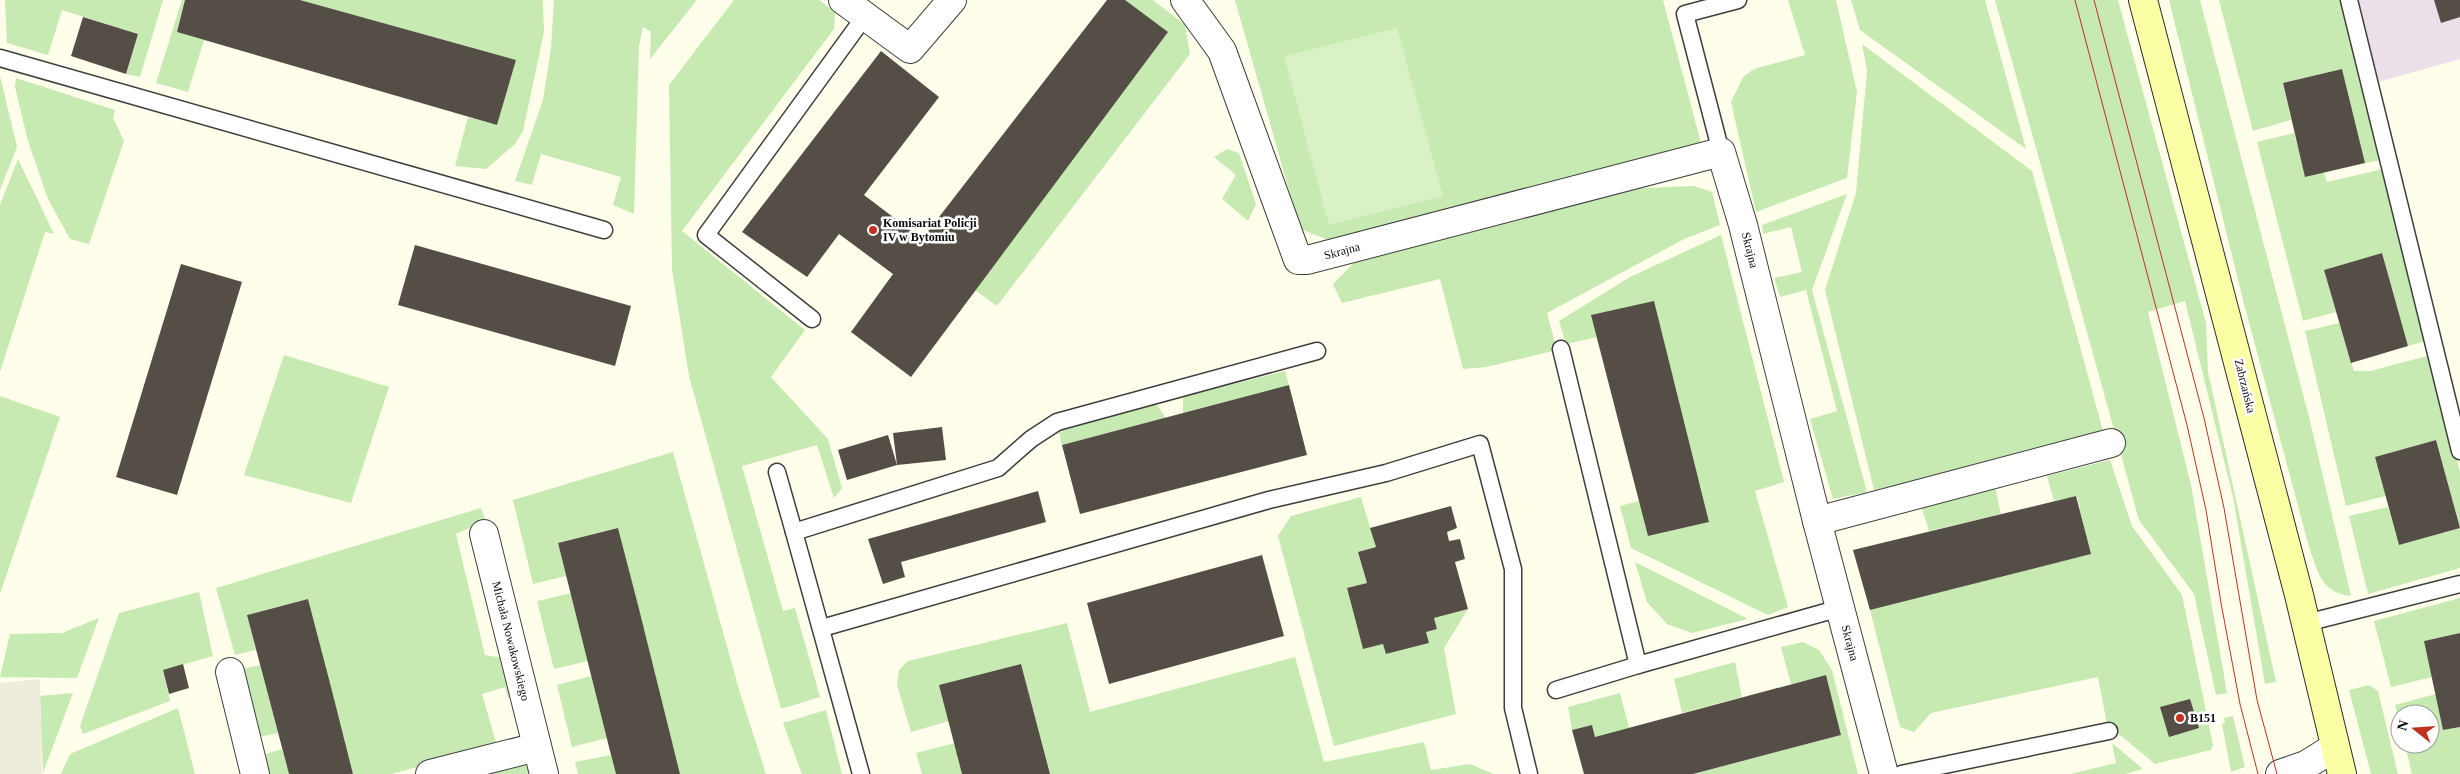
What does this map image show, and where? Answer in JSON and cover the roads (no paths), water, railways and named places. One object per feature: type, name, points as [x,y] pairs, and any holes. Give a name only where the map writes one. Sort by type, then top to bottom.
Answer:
[{"type":"main road","name":"Zabrzańska","points":[[2143,0],[2306,623],[2342,774]]},
{"type":"street","points":[[843,0],[910,49],[952,0]]},
{"type":"street","name":"Skrajna","points":[[1185,0],[1222,51],[1298,260],[1307,260],[1721,152],[1743,224],[1817,521],[1884,774]]},
{"type":"street","points":[[1817,521],[2112,444]]},
{"type":"street","name":"Michała Nowakowskiego","points":[[484,534],[544,774]]},
{"type":"street","points":[[230,672],[255,774]]},
{"type":"street","points":[[430,774],[537,747]]},
{"type":"street","points":[[2280,774],[2306,765],[2335,747]]},
{"type":"lane","points":[[1721,152],[1686,14],[1738,0]]},
{"type":"lane","points":[[2349,0],[2460,451]]},
{"type":"lane","points":[[812,319],[706,235],[865,16]]},
{"type":"lane","points":[[0,58],[604,230]]},
{"type":"lane","points":[[1561,349],[1638,665]]},
{"type":"lane","points":[[794,532],[998,468],[1031,439],[1057,422],[1317,351]]},
{"type":"lane","points":[[822,628],[1268,500],[1386,473],[1480,444],[1513,569],[1513,708],[1529,774]]},
{"type":"lane","points":[[777,472],[822,628],[861,774]]},
{"type":"lane","points":[[2306,623],[2460,584]]},
{"type":"lane","points":[[1556,690],[1840,608]]},
{"type":"lane","points":[[1901,774],[2109,731]]},
{"type":"tram line","points":[[2075,0],[2187,425],[2206,510],[2240,704],[2258,774]]},
{"type":"tram line","points":[[2094,0],[2204,418],[2224,508],[2257,700],[2277,774]]},
{"type":"place","name":"Komisariat Policji IV w Bytomiu","points":[[873,230]]},
{"type":"place","name":"B151","points":[[2180,718]]}]
